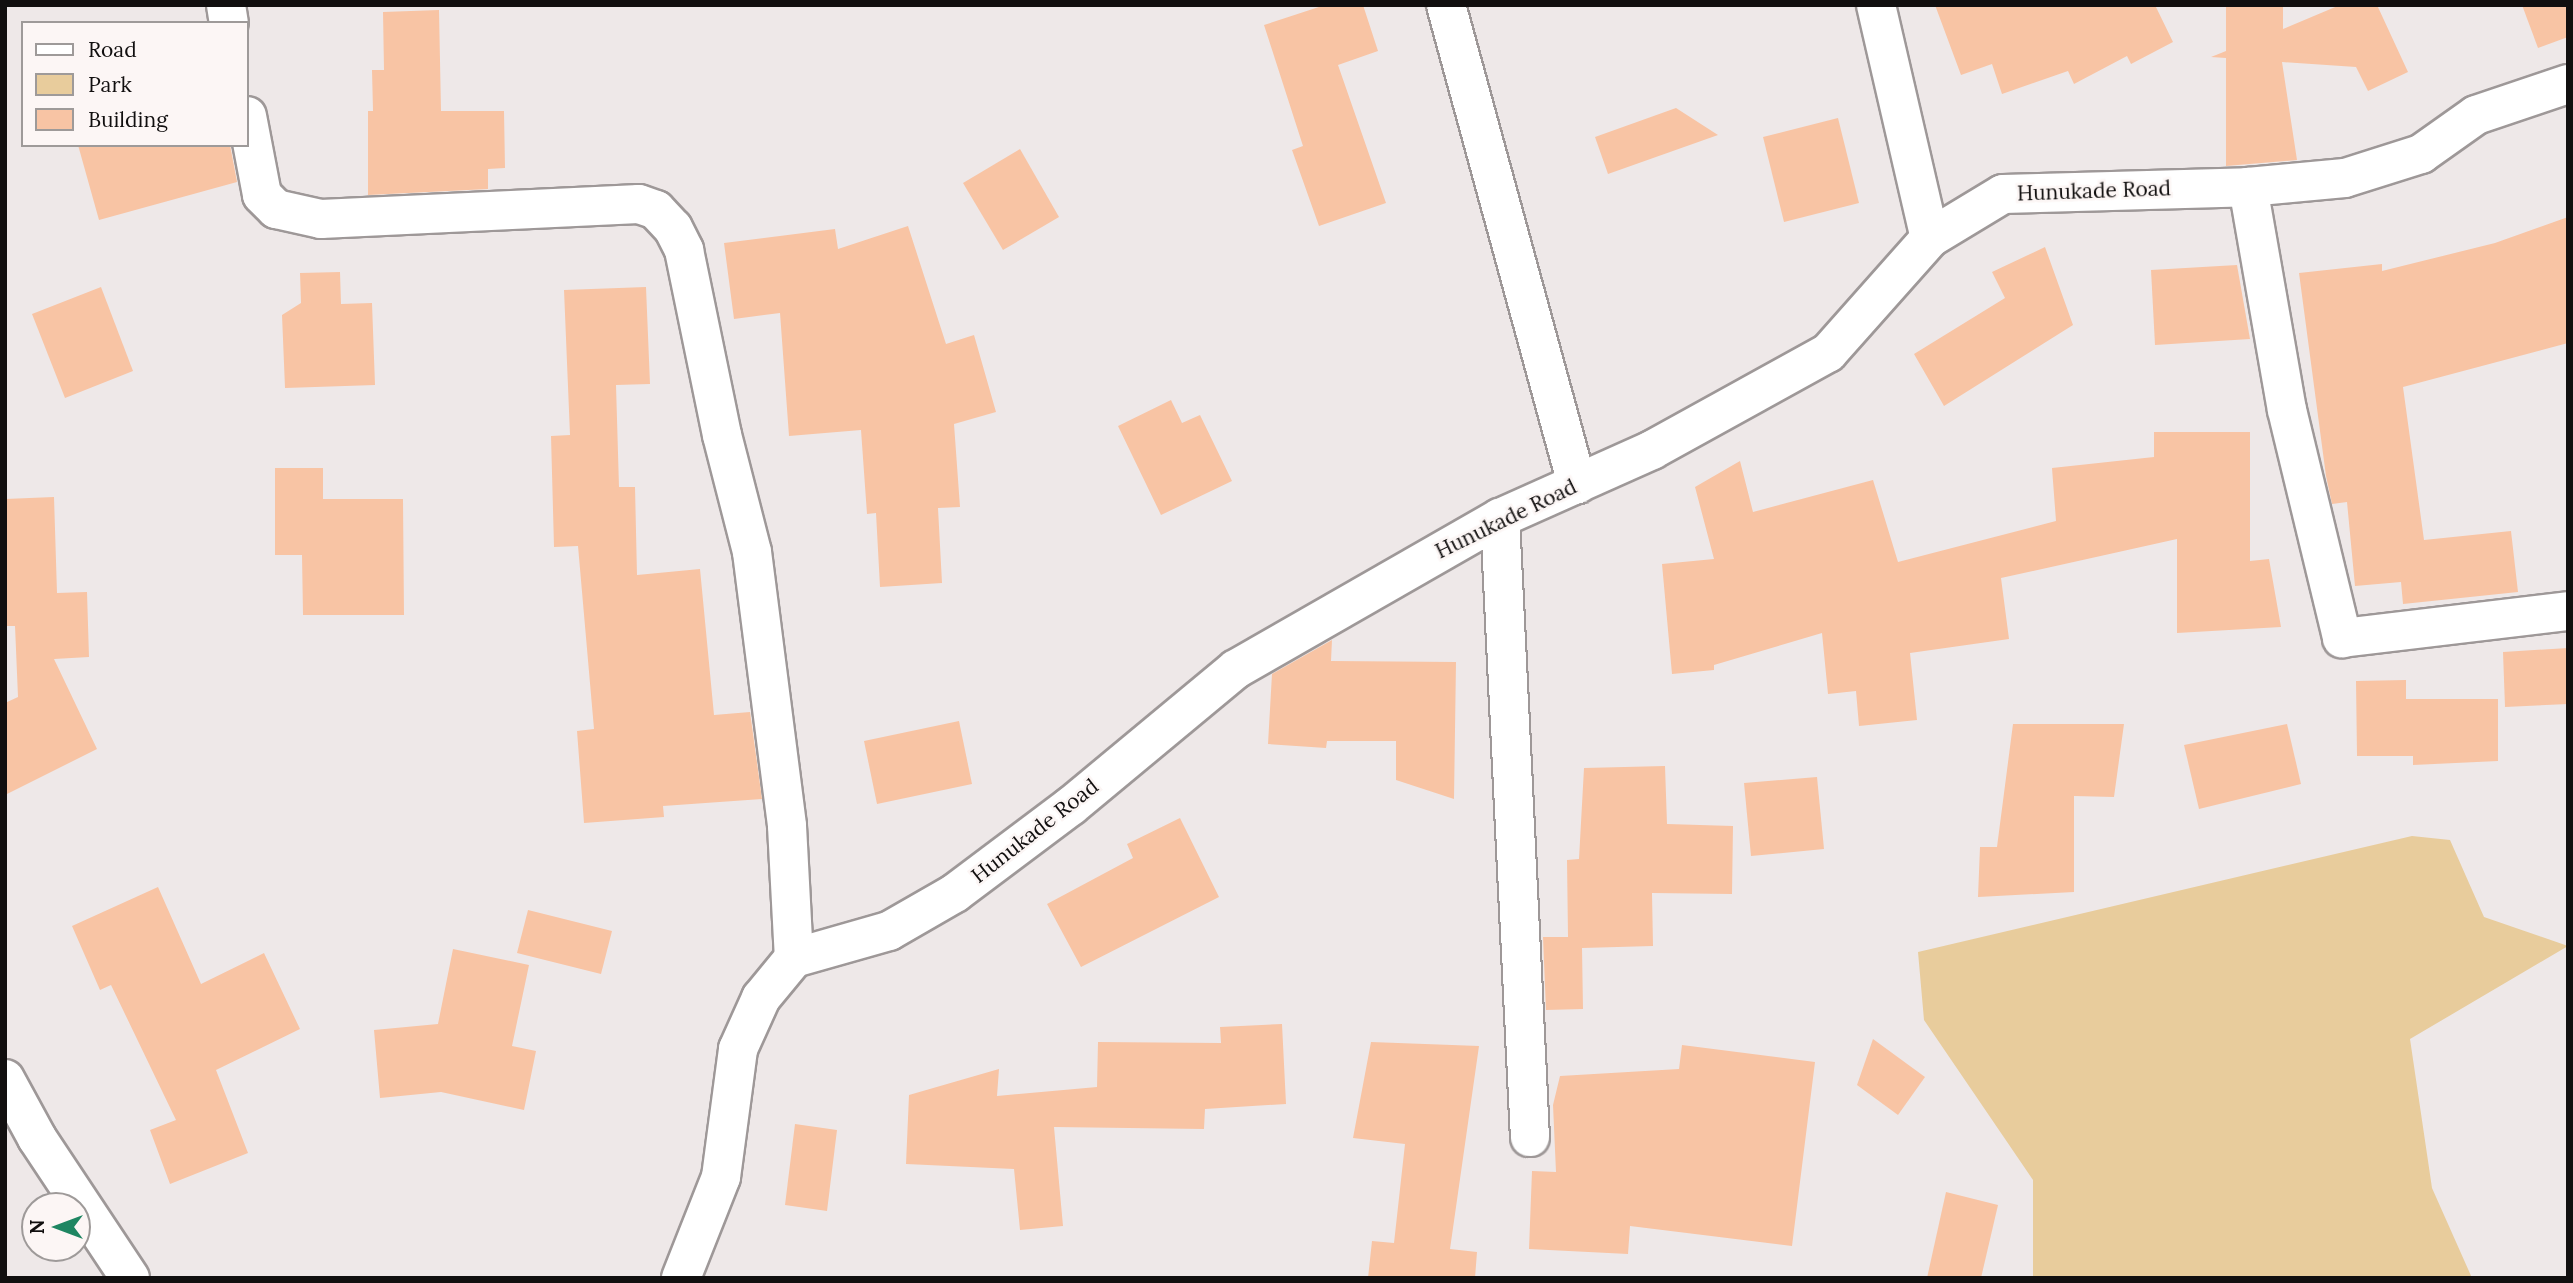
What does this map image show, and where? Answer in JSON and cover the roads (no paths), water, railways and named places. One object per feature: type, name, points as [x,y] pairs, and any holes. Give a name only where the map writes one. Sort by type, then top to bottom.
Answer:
[{"type":"street","points":[[1446,5],[1577,484]]},
{"type":"street","points":[[1876,5],[1930,238]]},
{"type":"street","name":"Hunukade Road","points":[[794,958],[889,930],[955,894],[1071,806],[1236,669],[1500,517],[1577,484],[1734,409],[1828,353],[1930,238],[2003,194],[2248,187],[2345,178],[2421,154],[2476,114],[2568,84]]},
{"type":"street","points":[[248,121],[262,195],[275,209],[321,219],[639,204],[656,210],[673,228],[684,250],[722,435],[752,552],[787,825],[794,958],[761,999],[738,1049],[720,1177],[681,1278]]},
{"type":"street","points":[[2248,187],[2287,410],[2342,638],[2568,611]]},
{"type":"street","points":[[1500,517],[1530,1137]]},
{"type":"street","points":[[5,1079],[37,1138],[130,1278]]}]
